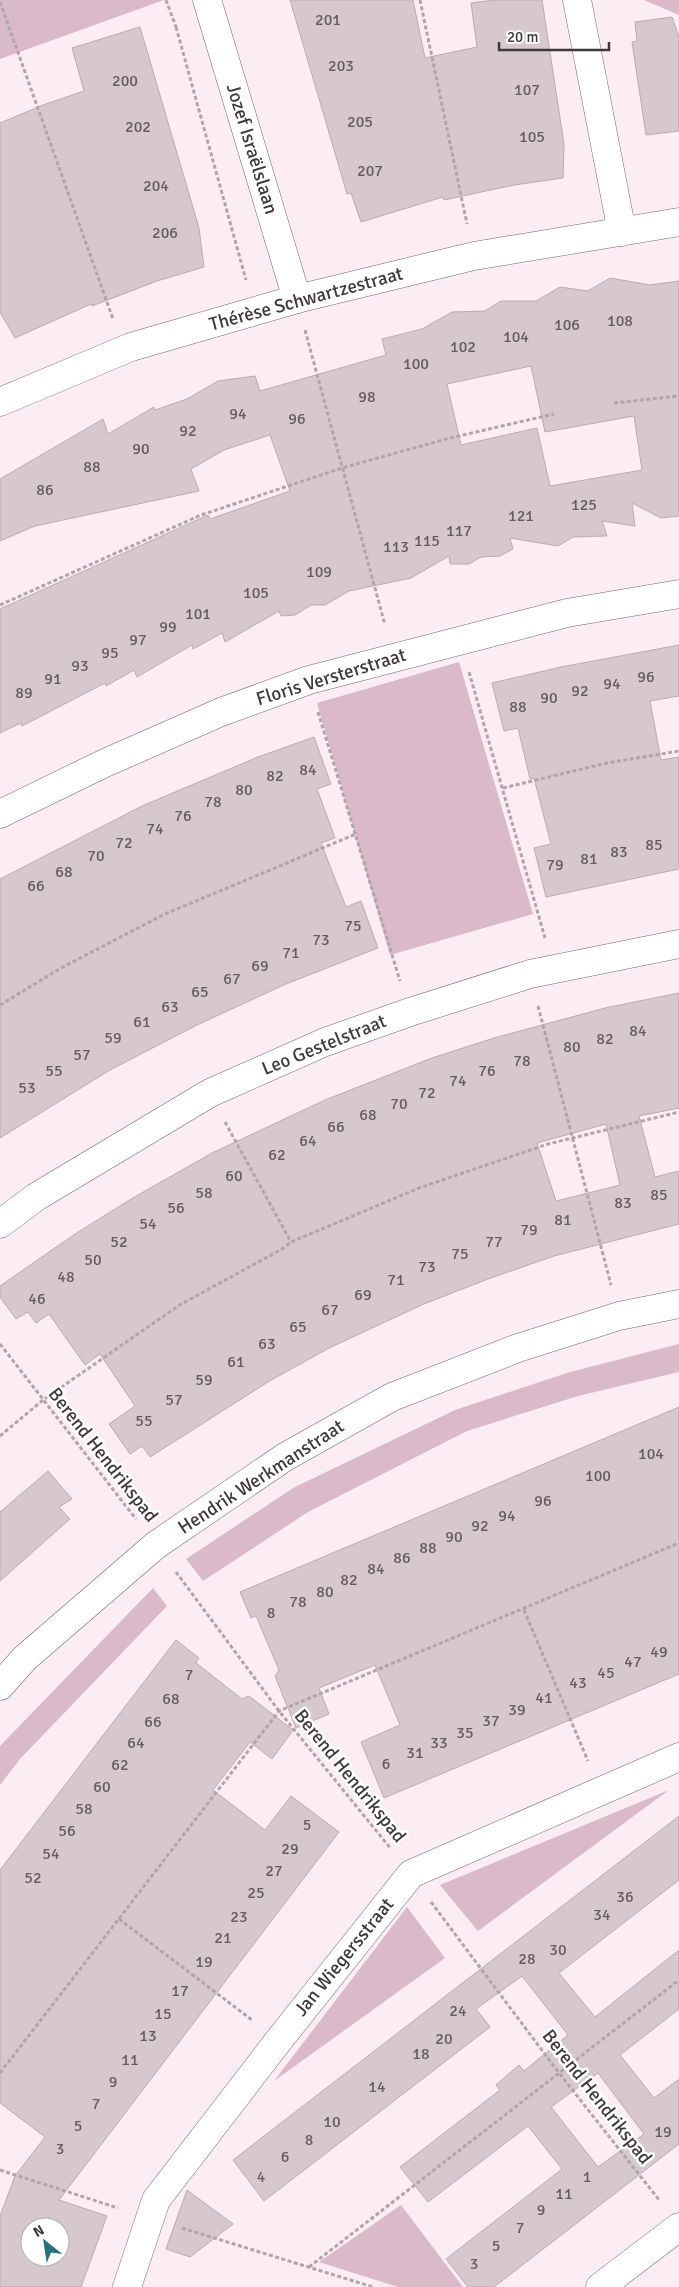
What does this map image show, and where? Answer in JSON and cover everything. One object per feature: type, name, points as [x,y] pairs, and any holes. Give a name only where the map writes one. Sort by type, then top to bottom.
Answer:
[{"type":"street","name":"Jozef Israëlslaan","points":[[206,0],[296,299]]},
{"type":"street","points":[[577,0],[622,232]]},
{"type":"street","name":"Thérèse Schwartzestraat","points":[[0,402],[124,350],[296,299],[474,256],[679,222]]},
{"type":"street","name":"Floris Versterstraat","points":[[0,814],[105,763],[221,712],[308,680],[567,613],[679,594]]},
{"type":"street","name":"Leo Gestelstraat","points":[[0,1224],[36,1197],[210,1093],[325,1042],[410,1012],[542,972],[679,944]]},
{"type":"street","name":"Hendrik Werkmanstraat","points":[[0,1686],[25,1658],[156,1545],[285,1457],[392,1397],[518,1348],[619,1316],[679,1304]]},
{"type":"street","name":"Jan Wiegersstraat","points":[[128,2287],[156,2200],[278,2040],[411,1874],[679,1757]]},
{"type":"street","points":[[600,2287],[679,2227]]},
{"type":"path","points":[[420,0],[474,256]]},
{"type":"path","points":[[0,2],[124,350]]},
{"type":"path","points":[[176,27],[255,311]]},
{"type":"path","points":[[296,299],[394,657]]},
{"type":"path","points":[[614,403],[679,396]]},
{"type":"path","points":[[0,605],[201,515],[342,468],[450,438],[554,414]]},
{"type":"path","points":[[460,640],[503,788],[542,972],[573,1137],[619,1316]]},
{"type":"path","points":[[308,680],[410,1012]]},
{"type":"path","points":[[503,788],[607,763],[679,751]]},
{"type":"path","points":[[0,1005],[60,968],[166,914],[356,834]]},
{"type":"path","points":[[210,1093],[291,1242]]},
{"type":"path","points":[[0,1436],[43,1400],[178,1306],[282,1249],[291,1242],[419,1188],[573,1137],[679,1112]]},
{"type":"path","name":"Berend Hendrikspad","points":[[0,1344],[156,1545],[279,1711],[411,1874],[559,2074],[661,2202]]},
{"type":"path","points":[[0,2073],[279,1711],[524,1610],[679,1543]]},
{"type":"path","points":[[524,1610],[601,1792]]},
{"type":"path","points":[[119,1919],[278,2040]]},
{"type":"path","points":[[309,2267],[679,1980]]},
{"type":"path","points":[[0,2170],[373,2287]]},
{"type":"shaded area","points":[[0,0],[164,0],[0,59]]},
{"type":"shaded area","points":[[644,0],[679,0],[679,15]]},
{"type":"shaded area","points":[[459,662],[533,914],[390,955],[317,703]]},
{"type":"shaded area","points":[[679,1344],[679,1372],[578,1396],[467,1431],[308,1512],[203,1581],[186,1559],[293,1488],[455,1410],[570,1372]]},
{"type":"shaded area","points":[[153,1588],[167,1606],[20,1759],[0,1785],[0,1746]]},
{"type":"shaded area","points":[[669,1790],[478,1931],[440,1885]]},
{"type":"shaded area","points":[[407,1907],[445,1958],[274,2081]]},
{"type":"shaded area","points":[[401,2205],[463,2287],[398,2287],[319,2262]]},
{"type":"building","points":[[290,0],[413,0],[425,58],[477,47],[471,3],[494,0],[542,0],[564,144],[563,178],[514,185],[444,200],[443,197],[361,222],[351,193],[347,194]]},
{"type":"building","points":[[672,17],[679,37],[679,131],[646,135],[632,42],[637,41],[635,22]]},
{"type":"building","points":[[140,27],[199,228],[204,267],[157,281],[92,306],[91,304],[15,338],[0,312],[0,123],[43,105],[84,91],[72,48]]},
{"type":"building","points":[[610,278],[650,285],[679,281],[679,516],[661,518],[632,503],[635,526],[602,521],[607,536],[573,537],[558,546],[510,538],[513,549],[500,556],[481,557],[469,564],[450,564],[449,556],[411,578],[349,591],[325,605],[311,605],[295,615],[281,616],[279,611],[225,642],[222,633],[193,649],[192,645],[137,677],[134,670],[106,686],[105,683],[22,726],[21,723],[0,733],[0,609],[208,515],[210,519],[290,491],[270,435],[224,450],[191,469],[199,491],[35,526],[0,541],[0,479],[103,419],[108,434],[154,407],[155,410],[187,399],[218,381],[255,376],[260,391],[386,355],[382,339],[422,329],[452,312],[485,311],[501,301],[536,301],[560,287],[588,291]],"holes":[[[531,366],[545,432],[634,416],[642,470],[550,486],[537,428],[461,445],[447,384]]]},
{"type":"building","points":[[679,645],[679,696],[650,701],[661,760],[679,757],[679,869],[546,897],[534,848],[551,844],[534,778],[530,779],[518,728],[504,731],[492,683],[561,667]]},
{"type":"building","points":[[314,737],[331,784],[317,789],[335,838],[321,843],[346,907],[361,901],[378,948],[286,984],[197,1025],[110,1070],[0,1138],[0,879],[142,806],[258,757]]},
{"type":"building","points":[[679,993],[679,1108],[639,1116],[655,1177],[679,1171],[679,1224],[554,1256],[424,1304],[329,1348],[268,1382],[150,1457],[142,1446],[130,1454],[109,1424],[135,1406],[100,1354],[85,1365],[49,1314],[36,1323],[28,1312],[16,1319],[0,1297],[0,1286],[75,1234],[131,1199],[212,1153],[325,1100],[432,1058],[494,1038],[605,1008]],"holes":[[[606,1124],[620,1185],[556,1201],[537,1143]]]},
{"type":"building","points":[[679,1407],[679,1674],[384,1798],[361,1742],[400,1725],[375,1665],[319,1688],[329,1714],[296,1728],[275,1676],[279,1670],[256,1616],[251,1618],[240,1592]]},
{"type":"building","points":[[48,1471],[72,1499],[59,1507],[70,1519],[0,1581],[0,1512]]},
{"type":"building","points":[[176,1640],[199,1658],[196,1663],[242,1699],[249,1696],[293,1730],[272,1759],[250,1742],[213,1790],[265,1830],[291,1796],[339,1832],[59,2200],[107,2216],[81,2287],[0,2287],[0,2216],[15,2176],[45,2137],[0,2103],[0,1870]]},
{"type":"building","points":[[679,1816],[679,1880],[559,1973],[595,2017],[679,1950],[679,2009],[620,2055],[654,2098],[679,2079],[679,2144],[494,2287],[468,2287],[446,2259],[562,2169],[528,2126],[428,2202],[400,2167],[500,2090],[496,2085],[519,2065],[524,2071],[568,2035],[522,1976],[476,2009],[490,2027],[264,2201],[233,2160]],"holes":[[[598,2073],[644,2134],[598,2167],[551,2107]]]},
{"type":"building","points":[[187,2190],[233,2224],[190,2257],[166,2249]]}]
